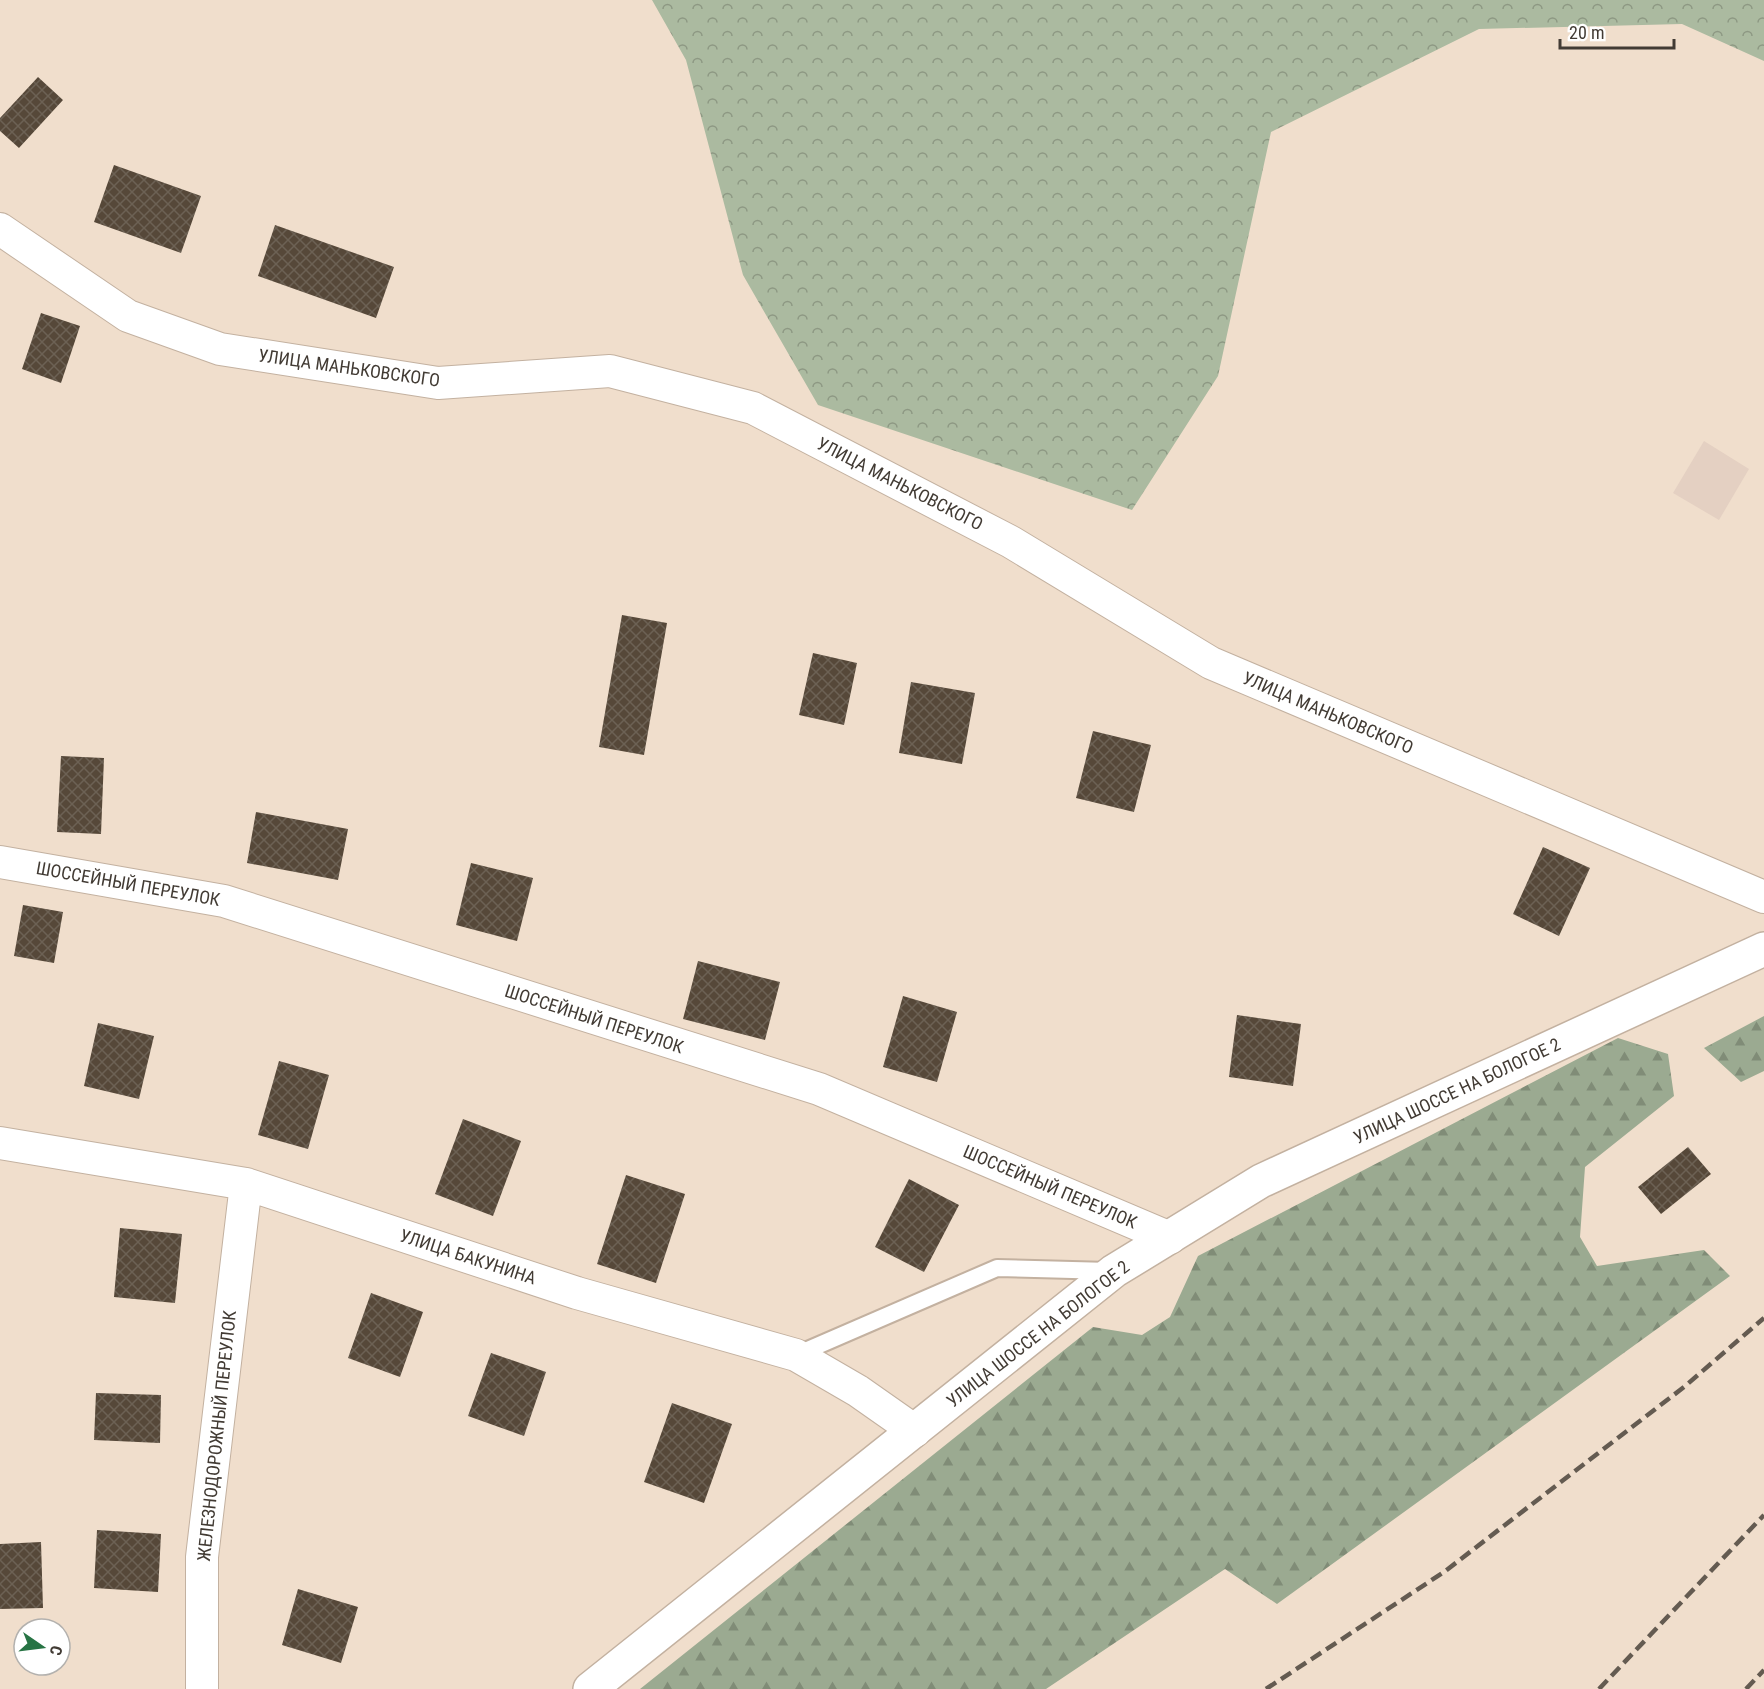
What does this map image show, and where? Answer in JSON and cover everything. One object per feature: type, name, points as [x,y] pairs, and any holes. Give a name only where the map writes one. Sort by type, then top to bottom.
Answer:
[{"type":"street","name":"УЛИЦА МАНЬКОВСКОГО","points":[[0,229],[128,316],[220,349],[438,383],[610,371],[753,408],[1011,542],[1211,663],[1764,897]]},
{"type":"street","name":"ШОССЕЙНЫЙ ПЕРЕУЛОК","points":[[0,862],[224,901],[819,1089],[1170,1238]]},
{"type":"street","name":"УЛИЦА ШОССЕ НА БОЛОГОЕ 2","points":[[590,1689],[1114,1271],[1261,1181],[1764,949]]},
{"type":"street","name":"УЛИЦА БАКУНИНА","points":[[0,1143],[246,1184],[578,1293],[796,1355],[858,1391],[915,1431]]},
{"type":"street","name":"ЖЕЛЕЗНОДОРОЖНЫЙ ПЕРЕУЛОК","points":[[202,1689],[202,1557],[246,1184]]},
{"type":"lane","points":[[796,1355],[997,1268],[1114,1271]]},
{"type":"shaded area","points":[[1704,441],[1749,469],[1719,520],[1673,493]]},
{"type":"green space","points":[[652,0],[1764,0],[1764,61],[1682,24],[1479,29],[1271,132],[1218,376],[1132,510],[818,405],[743,275],[686,60]]},
{"type":"green space","points":[[1764,1016],[1764,1071],[1741,1082],[1704,1048]]},
{"type":"green space","points":[[1618,1038],[1668,1054],[1674,1096],[1585,1167],[1580,1237],[1597,1266],[1704,1250],[1730,1276],[1277,1604],[1225,1569],[1046,1689],[640,1689],[1093,1327],[1142,1335],[1170,1317],[1198,1256]]},
{"type":"building","points":[[38,77],[63,100],[19,148],[0,131],[0,118]]},
{"type":"building","points":[[114,165],[201,196],[181,253],[94,222]]},
{"type":"building","points":[[275,225],[394,267],[376,318],[258,276]]},
{"type":"building","points":[[41,313],[80,326],[61,383],[22,369]]},
{"type":"building","points":[[622,615],[667,623],[644,755],[599,747]]},
{"type":"building","points":[[813,653],[857,663],[844,725],[799,715]]},
{"type":"building","points":[[911,682],[975,693],[962,764],[899,753]]},
{"type":"building","points":[[1093,731],[1151,745],[1134,812],[1076,798]]},
{"type":"building","points":[[61,756],[104,758],[101,834],[57,832]]},
{"type":"building","points":[[256,812],[348,829],[338,880],[247,863]]},
{"type":"building","points":[[1543,847],[1590,868],[1559,936],[1513,914]]},
{"type":"building","points":[[471,863],[533,878],[517,941],[456,925]]},
{"type":"building","points":[[23,905],[63,912],[54,963],[14,956]]},
{"type":"building","points":[[698,961],[780,982],[765,1040],[683,1019]]},
{"type":"building","points":[[903,996],[957,1012],[937,1082],[883,1067]]},
{"type":"building","points":[[1237,1015],[1301,1024],[1293,1086],[1229,1077]]},
{"type":"building","points":[[98,1023],[154,1036],[139,1099],[84,1086]]},
{"type":"building","points":[[279,1061],[329,1075],[308,1149],[258,1135]]},
{"type":"building","points":[[463,1119],[521,1141],[493,1216],[435,1194]]},
{"type":"building","points":[[1688,1147],[1711,1174],[1661,1214],[1638,1187]]},
{"type":"building","points":[[626,1175],[685,1194],[656,1283],[597,1264]]},
{"type":"building","points":[[909,1179],[959,1205],[924,1272],[875,1247]]},
{"type":"building","points":[[120,1228],[182,1234],[175,1303],[114,1297]]},
{"type":"building","points":[[371,1293],[423,1312],[400,1377],[348,1358]]},
{"type":"building","points":[[491,1353],[546,1372],[524,1436],[468,1416]]},
{"type":"building","points":[[96,1393],[161,1395],[160,1443],[94,1440]]},
{"type":"building","points":[[672,1403],[732,1424],[704,1503],[644,1482]]},
{"type":"building","points":[[97,1530],[161,1534],[158,1592],[94,1588]]},
{"type":"building","points":[[41,1542],[43,1608],[0,1609],[0,1544]]},
{"type":"building","points":[[298,1589],[358,1607],[341,1663],[282,1645]]},
{"type":"railway","points":[[1266,1689],[1444,1572],[1684,1387],[1764,1318]]},
{"type":"railway","points":[[1599,1689],[1764,1515]]},
{"type":"railway","points":[[1746,1689],[1764,1670]]}]
